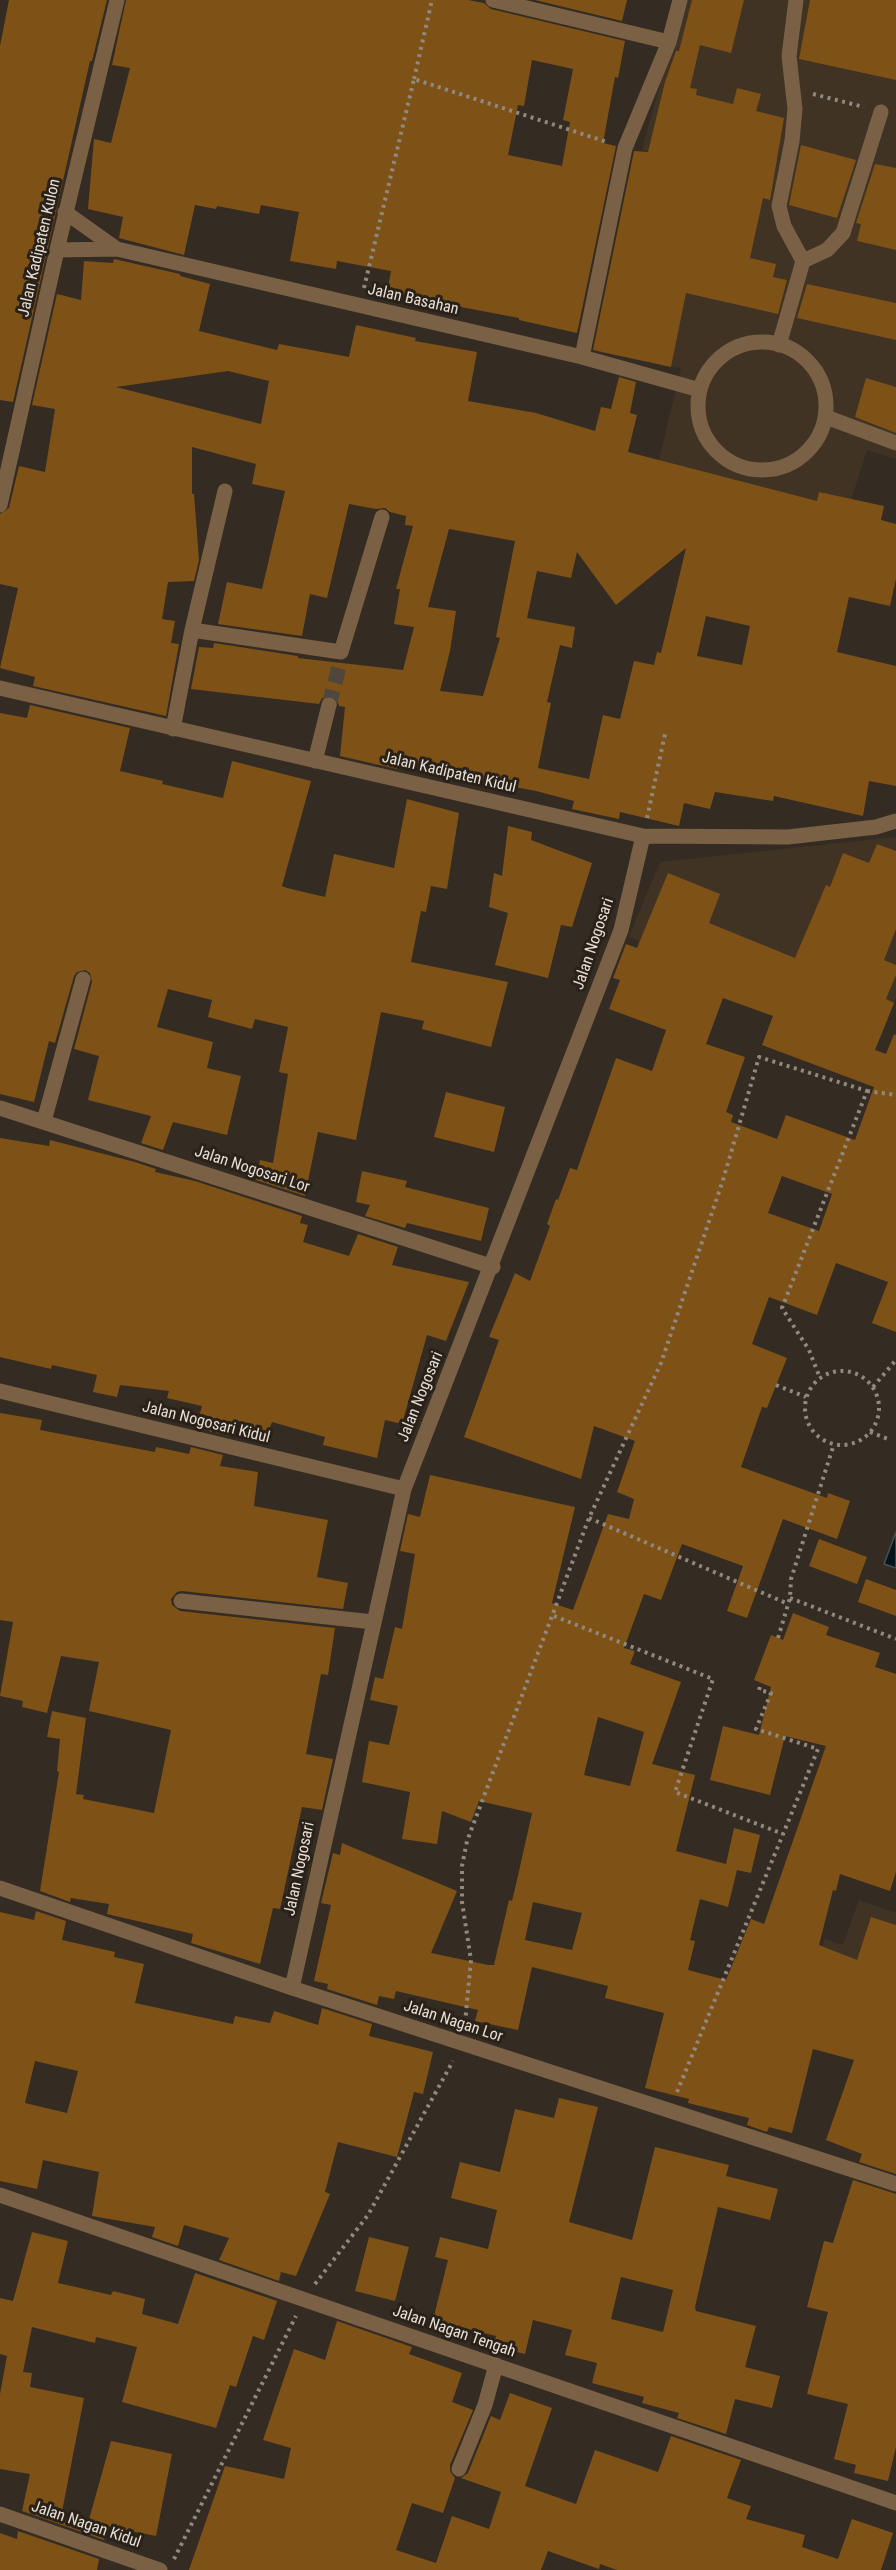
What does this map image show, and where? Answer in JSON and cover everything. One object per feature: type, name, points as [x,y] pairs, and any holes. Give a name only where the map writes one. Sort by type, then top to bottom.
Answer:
[{"type":"street","name":"Jalan Kadipaten Kulon","points":[[0,505],[65,212],[117,0]]},
{"type":"street","points":[[494,0],[669,42]]},
{"type":"street","points":[[582,357],[625,148],[669,42],[680,0]]},
{"type":"street","points":[[779,345],[803,261],[783,226],[779,206],[792,141],[795,109],[789,56],[795,0]]},
{"type":"street","points":[[803,261],[827,250],[843,234],[881,112]]},
{"type":"street","name":"Jalan Basahan","points":[[65,212],[117,249]]},
{"type":"street","name":"Jalan Basahan","points":[[57,250],[117,249],[582,357],[700,390]]},
{"type":"street","points":[[749,345],[779,345],[796,352],[811,364],[821,380],[826,398],[826,417],[819,437],[807,453],[789,465],[769,470],[749,469],[730,461],[714,448],[703,430],[698,411],[700,390],[708,372],[722,357],[749,345]]},
{"type":"street","points":[[826,417],[896,443]]},
{"type":"street","points":[[173,729],[192,630],[225,491]]},
{"type":"street","points":[[192,630],[341,658],[382,517]]},
{"type":"street","name":"Jalan Kadipaten Kidul","points":[[0,688],[643,836],[789,837],[876,826],[896,821]]},
{"type":"street","points":[[315,761],[329,705]]},
{"type":"street","name":"Jalan Nogosari","points":[[292,1988],[404,1489],[493,1266],[621,930],[643,836]]},
{"type":"street","points":[[44,1121],[83,979]]},
{"type":"street","name":"Jalan Nogosari Lor","points":[[0,1108],[493,1266]]},
{"type":"street","name":"Jalan Nogosari Kidul","points":[[0,1391],[404,1489]]},
{"type":"street","points":[[181,1601],[373,1622]]},
{"type":"street","name":"Jalan Nagan Lor","points":[[0,1888],[292,1988],[896,2184]]},
{"type":"street","name":"Jalan Nagan Tengah","points":[[0,2195],[896,2503]]},
{"type":"street","points":[[459,2469],[485,2404],[496,2365]]},
{"type":"street","name":"Jalan Nagan Kidul","points":[[0,2514],[160,2570]]},
{"type":"path","points":[[360,306],[432,0]]},
{"type":"path","points":[[414,79],[625,148]]},
{"type":"path","points":[[792,89],[881,112]]},
{"type":"path","points":[[643,836],[666,734]]},
{"type":"path","points":[[462,2044],[471,1960],[462,1902],[462,1866],[467,1841],[554,1616],[589,1518],[661,1363],[723,1180],[759,1057],[867,1091],[896,1095]]},
{"type":"path","points":[[820,1378],[809,1350],[782,1308],[867,1091]]},
{"type":"path","points":[[873,1387],[896,1360]]},
{"type":"path","points":[[848,1371],[862,1377],[873,1387],[879,1400],[879,1413],[870,1432],[854,1443],[834,1444],[821,1439],[812,1430],[806,1417],[806,1397],[820,1378],[833,1372],[848,1371]]},
{"type":"path","points":[[776,1385],[806,1397]]},
{"type":"path","points":[[870,1432],[888,1439]]},
{"type":"path","points":[[778,1638],[786,1603],[790,1598],[791,1579],[834,1444]]},
{"type":"path","points":[[589,1518],[786,1603]]},
{"type":"path","points":[[790,1598],[896,1638]]},
{"type":"path","points":[[554,1616],[714,1679],[675,1792],[783,1834]]},
{"type":"path","points":[[670,2111],[818,1749],[756,1729],[771,1693],[759,1690],[761,1683]]},
{"type":"shaded area","points":[[683,0],[896,0],[896,459],[867,450],[843,525],[655,477],[681,368],[598,352],[619,260],[719,172],[642,150]]},
{"type":"shaded area","points":[[896,837],[896,997],[881,1037],[629,937],[660,862]]},
{"type":"shaded area","points":[[896,1532],[896,1568],[884,1564]]},
{"type":"shaded area","points":[[859,1900],[896,1913],[896,2025],[806,1993],[825,1939],[843,1945]]},
{"type":"building","points":[[9,0],[107,0],[92,61],[90,61],[13,402],[0,400],[0,46]]},
{"type":"building","points":[[126,0],[468,0],[484,3],[491,9],[625,41],[618,78],[615,77],[603,143],[616,146],[577,333],[519,320],[519,318],[387,293],[391,271],[337,261],[336,269],[290,261],[299,212],[261,205],[259,214],[217,206],[216,209],[195,205],[184,255],[119,238],[123,217],[88,209],[94,139],[111,143],[130,68],[112,65]],"holes":[[[532,60],[573,69],[563,120],[570,122],[562,166],[508,155],[518,105],[524,106]]]},
{"type":"building","points":[[535,0],[627,0],[622,21]]},
{"type":"building","points":[[692,0],[744,0],[731,53],[700,45],[690,88],[697,89],[696,95],[733,104],[737,88],[761,94],[756,111],[784,118],[770,200],[763,198],[750,258],[776,264],[773,277],[787,280],[778,314],[686,293],[671,367],[593,350],[634,151],[648,152],[665,82],[676,51],[679,51]]},
{"type":"building","points":[[810,0],[896,0],[896,80],[799,59]]},
{"type":"building","points":[[801,145],[856,160],[837,218],[789,205]]},
{"type":"building","points":[[875,164],[896,168],[896,250],[857,241],[861,224],[856,223]]},
{"type":"building","points":[[114,259],[180,274],[180,276],[210,284],[199,331],[277,350],[279,344],[349,357],[356,325],[416,338],[415,341],[477,352],[468,401],[536,413],[595,431],[601,407],[611,409],[619,377],[636,382],[630,413],[637,415],[628,452],[817,501],[819,492],[884,506],[881,520],[896,524],[896,579],[890,606],[849,597],[837,652],[896,666],[896,786],[869,781],[863,816],[774,796],[773,801],[715,792],[710,809],[684,803],[679,826],[620,812],[619,819],[572,809],[574,801],[536,791],[398,764],[397,769],[340,756],[345,707],[339,706],[336,698],[332,696],[322,698],[319,704],[191,689],[199,647],[213,648],[214,643],[298,656],[298,658],[403,670],[414,627],[394,624],[400,589],[396,589],[413,526],[405,525],[406,516],[390,512],[385,508],[376,509],[349,504],[327,598],[310,594],[302,636],[218,624],[227,582],[262,589],[285,491],[252,484],[256,464],[192,447],[192,494],[194,494],[199,560],[194,581],[168,582],[162,619],[175,621],[171,643],[179,644],[166,716],[33,686],[35,677],[0,668],[18,588],[0,584],[0,514],[9,508],[19,466],[45,472],[55,409],[32,405],[57,294],[81,300],[84,261],[113,263]],"holes":[[[228,371],[269,381],[261,424],[116,387]],[[449,529],[515,541],[496,637],[500,638],[483,696],[440,691],[450,651],[456,611],[428,607]],[[686,548],[661,653],[657,652],[654,665],[634,661],[620,719],[603,715],[589,779],[538,768],[551,703],[547,702],[560,645],[572,648],[575,627],[527,618],[537,571],[571,578],[577,552],[616,605]],[[706,616],[750,626],[742,665],[697,656]]]},
{"type":"building","points":[[807,284],[896,303],[896,340],[797,318]]},
{"type":"building","points":[[866,378],[896,387],[896,433],[855,417]]},
{"type":"building","points":[[30,705],[130,728],[120,771],[163,781],[162,784],[223,798],[232,761],[311,781],[282,886],[287,888],[325,897],[334,854],[394,868],[407,799],[459,813],[447,889],[431,886],[426,912],[421,911],[411,962],[508,982],[491,1047],[422,1029],[424,1021],[381,1012],[356,1140],[318,1132],[305,1196],[256,1180],[260,1160],[273,1163],[288,1074],[279,1072],[288,1027],[255,1019],[252,1029],[208,1017],[212,1000],[168,989],[157,1027],[213,1042],[207,1068],[241,1076],[227,1135],[173,1122],[163,1150],[141,1143],[151,1116],[88,1100],[99,1056],[74,1049],[92,982],[90,973],[85,970],[77,972],[74,976],[55,1043],[49,1041],[34,1102],[0,1094],[0,713],[27,718]]},
{"type":"building","points":[[508,826],[532,832],[531,840],[592,863],[572,927],[561,925],[548,978],[495,965],[508,913],[489,907],[494,873],[502,876]]},
{"type":"building","points":[[877,844],[896,851],[896,929],[884,960],[896,965],[896,975],[886,999],[894,1003],[875,1050],[886,1054],[894,1034],[896,1035],[896,1332],[872,1323],[888,1282],[836,1263],[817,1315],[769,1297],[752,1344],[787,1358],[767,1408],[762,1407],[741,1467],[827,1498],[828,1493],[850,1501],[837,1539],[783,1519],[747,1618],[727,1611],[743,1566],[682,1544],[661,1600],[644,1594],[624,1648],[635,1651],[630,1664],[681,1682],[652,1764],[695,1775],[676,1851],[726,1864],[734,1828],[760,1835],[751,1873],[737,1870],[728,1907],[700,1899],[690,1940],[695,1941],[688,1970],[726,1980],[751,1919],[764,1924],[826,1746],[785,1736],[770,1795],[710,1780],[723,1726],[759,1735],[771,1687],[754,1680],[771,1635],[783,1640],[793,1613],[829,1627],[826,1635],[880,1653],[875,1667],[896,1674],[896,1872],[890,1891],[840,1874],[836,1891],[833,1890],[819,1945],[857,1960],[871,1917],[896,1925],[896,2174],[859,2162],[862,2154],[826,2140],[854,2060],[813,2049],[792,2133],[769,2127],[767,2132],[747,2125],[749,2118],[688,2103],[689,2099],[645,2088],[664,2013],[605,1998],[608,1986],[532,1967],[518,2030],[475,2021],[478,2010],[396,1991],[394,1999],[379,1996],[377,2005],[327,1989],[328,1984],[314,1981],[331,1905],[321,1903],[333,1853],[340,1855],[342,1843],[457,1891],[431,1953],[494,1965],[509,1900],[512,1901],[517,1880],[532,1813],[479,1801],[471,1822],[442,1811],[437,1844],[402,1839],[410,1792],[362,1782],[369,1741],[389,1745],[398,1706],[370,1700],[375,1677],[383,1679],[395,1627],[402,1629],[415,1554],[400,1551],[408,1514],[420,1517],[430,1475],[575,1507],[552,1603],[573,1610],[608,1514],[629,1519],[634,1499],[617,1492],[635,1441],[594,1426],[581,1479],[464,1437],[499,1340],[489,1337],[515,1273],[530,1281],[550,1226],[547,1224],[556,1199],[558,1200],[570,1168],[577,1170],[616,1058],[652,1071],[666,1030],[609,1009],[620,980],[613,978],[626,944],[637,948],[668,873],[720,894],[709,923],[795,958],[826,885],[830,887],[843,853],[869,863]],"holes":[[[723,998],[773,1016],[762,1045],[874,1087],[855,1140],[786,1115],[777,1139],[731,1122],[733,1115],[726,1112],[745,1057],[706,1044]],[[782,1176],[832,1194],[819,1231],[768,1213]],[[598,1717],[644,1732],[630,1786],[584,1775]],[[533,1902],[582,1913],[572,1950],[525,1940]]]},
{"type":"building","points":[[446,1092],[505,1107],[494,1152],[434,1137]]},
{"type":"building","points":[[0,1138],[49,1146],[50,1140],[135,1162],[156,1169],[155,1172],[195,1181],[302,1216],[300,1223],[308,1225],[303,1242],[349,1256],[358,1234],[398,1247],[392,1265],[469,1282],[446,1341],[427,1335],[402,1424],[385,1420],[377,1458],[323,1445],[325,1437],[272,1422],[268,1432],[234,1419],[229,1436],[196,1428],[202,1406],[167,1398],[169,1391],[120,1385],[117,1397],[93,1392],[97,1375],[52,1365],[51,1369],[0,1357]]},
{"type":"building","points":[[362,1171],[407,1181],[405,1187],[489,1208],[481,1241],[407,1223],[405,1228],[365,1216],[370,1205],[356,1202]]},
{"type":"building","points":[[0,1413],[42,1420],[40,1430],[155,1452],[156,1447],[189,1454],[191,1447],[223,1455],[220,1466],[258,1472],[254,1506],[328,1520],[317,1577],[348,1583],[343,1609],[182,1591],[177,1592],[171,1599],[172,1605],[180,1611],[335,1628],[328,1675],[321,1674],[306,1754],[333,1759],[322,1810],[302,1807],[280,1909],[273,1908],[260,1964],[191,1943],[193,1934],[107,1914],[109,1904],[71,1898],[70,1902],[40,1891],[59,1772],[57,1771],[60,1739],[47,1737],[52,1711],[86,1718],[76,1794],[84,1795],[83,1799],[154,1813],[171,1730],[89,1711],[99,1662],[61,1656],[47,1713],[22,1707],[23,1701],[0,1696],[13,1622],[0,1620]]},
{"type":"building","points":[[819,1539],[867,1557],[857,1584],[809,1566]]},
{"type":"building","points":[[866,1579],[896,1590],[896,1616],[858,1602]]},
{"type":"building","points":[[36,1911],[66,1921],[62,1940],[115,1952],[114,1957],[144,1964],[135,2003],[233,2024],[235,2016],[270,2023],[274,2011],[318,2025],[322,2008],[372,2024],[369,2036],[433,2052],[423,2094],[414,2092],[397,2157],[338,2142],[325,2192],[330,2194],[296,2276],[281,2272],[279,2281],[219,2260],[229,2238],[184,2225],[178,2246],[152,2237],[155,2227],[92,2216],[99,2172],[43,2160],[37,2189],[0,2181],[0,1912],[34,1920]],"holes":[[[35,2061],[78,2071],[67,2113],[25,2103]]]},
{"type":"building","points":[[559,2098],[598,2107],[569,2222],[632,2240],[655,2147],[729,2165],[726,2176],[778,2189],[770,2220],[718,2207],[695,2307],[696,2311],[756,2326],[745,2367],[780,2376],[772,2408],[735,2399],[726,2434],[677,2418],[679,2413],[642,2403],[644,2397],[592,2383],[597,2363],[565,2355],[572,2330],[533,2320],[525,2354],[494,2346],[496,2336],[433,2320],[448,2260],[435,2257],[440,2237],[488,2249],[497,2210],[451,2198],[460,2162],[500,2172],[515,2109],[554,2118]],"holes":[[[621,2277],[673,2290],[663,2332],[611,2319]]]},
{"type":"building","points":[[853,2180],[896,2194],[896,2447],[888,2481],[854,2473],[856,2465],[834,2459],[848,2404],[807,2394],[828,2312],[807,2307],[824,2241],[833,2243]]},
{"type":"building","points":[[32,2232],[68,2241],[58,2283],[111,2295],[113,2291],[145,2299],[142,2314],[178,2324],[195,2273],[277,2301],[264,2340],[253,2336],[236,2387],[230,2385],[216,2428],[122,2402],[137,2347],[96,2337],[95,2343],[32,2327],[23,2372],[32,2373],[30,2387],[84,2398],[61,2517],[88,2523],[111,2441],[172,2454],[156,2536],[107,2526],[104,2540],[22,2511],[30,2474],[0,2469],[0,2394],[7,2356],[0,2354],[0,2298],[13,2301]]},
{"type":"building","points":[[369,2237],[409,2247],[395,2301],[355,2291]]},
{"type":"building","points":[[337,2321],[412,2347],[409,2354],[462,2373],[452,2402],[473,2410],[450,2465],[450,2471],[455,2478],[443,2513],[412,2503],[396,2550],[436,2563],[452,2516],[489,2529],[501,2492],[461,2478],[468,2473],[491,2416],[500,2420],[510,2393],[552,2408],[525,2486],[576,2504],[595,2450],[658,2472],[671,2436],[741,2460],[727,2498],[751,2506],[746,2519],[805,2535],[802,2547],[838,2559],[852,2519],[893,2533],[881,2570],[617,2570],[600,2564],[599,2569],[548,2551],[541,2570],[189,2570],[225,2466],[284,2479],[291,2448],[263,2440],[294,2349],[325,2360]]},
{"type":"building","points":[[18,2531],[99,2559],[97,2570],[0,2570],[0,2533],[17,2539]]},
{"type":"tunnel","points":[[329,705],[340,663]]}]
